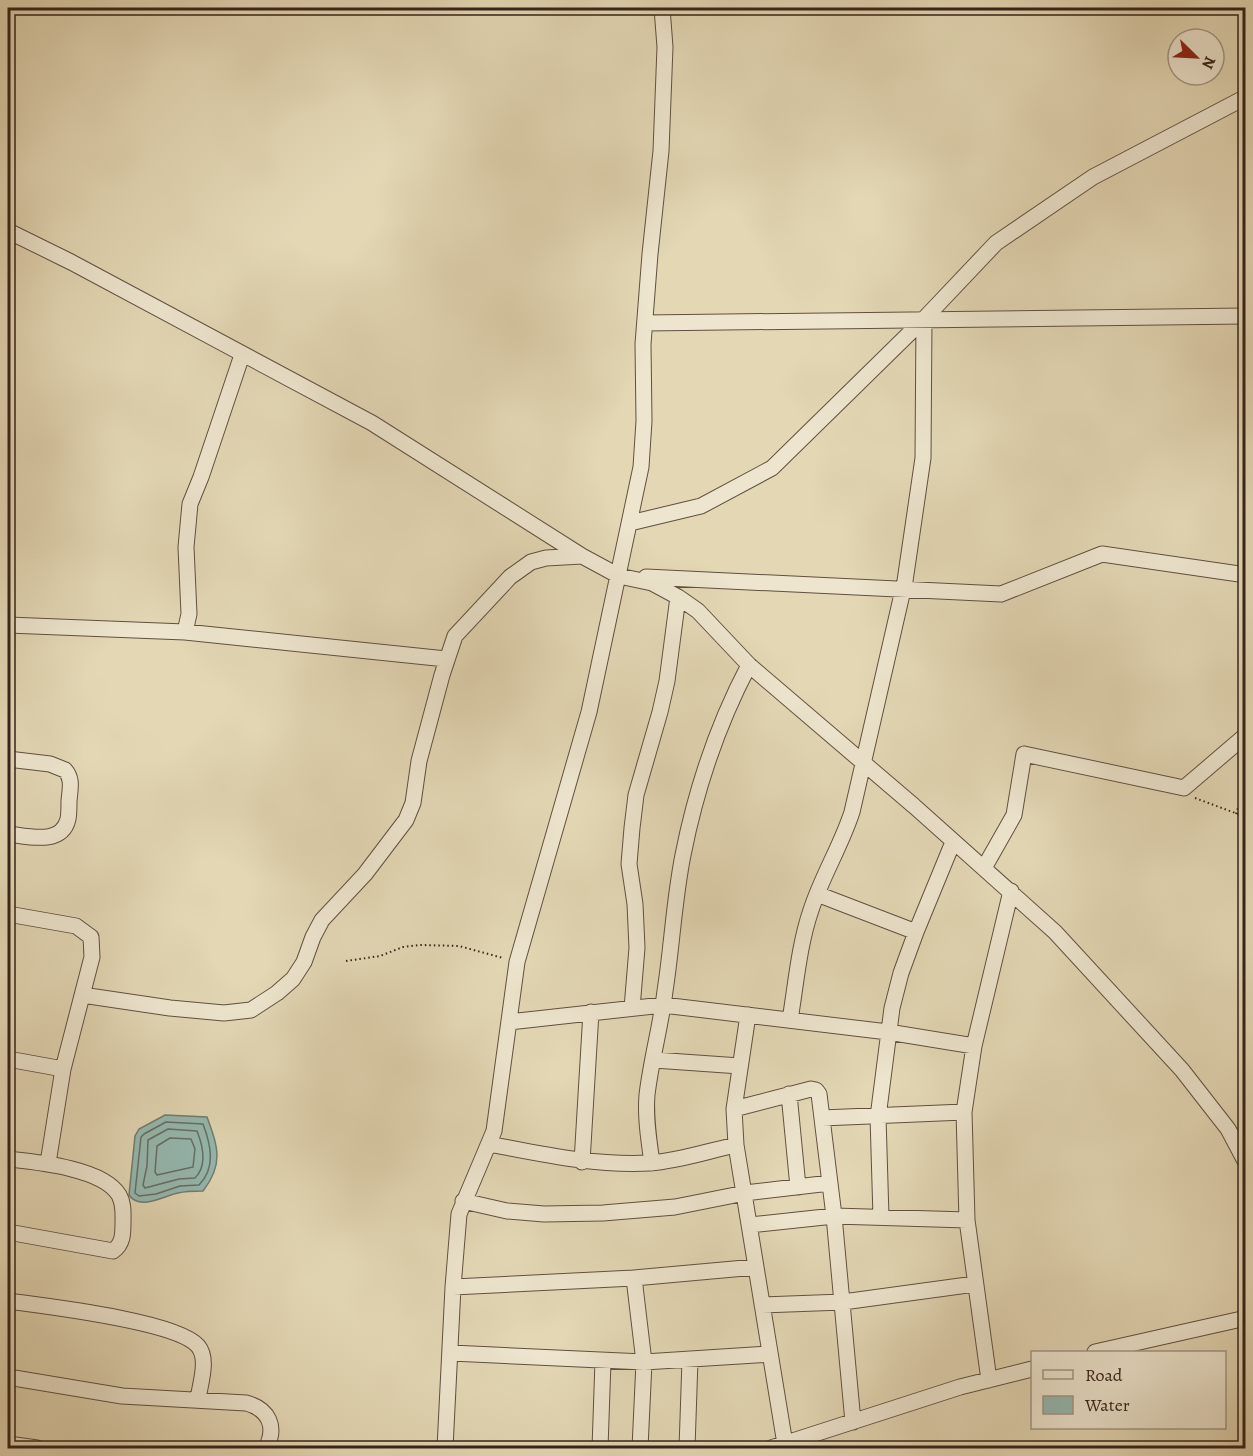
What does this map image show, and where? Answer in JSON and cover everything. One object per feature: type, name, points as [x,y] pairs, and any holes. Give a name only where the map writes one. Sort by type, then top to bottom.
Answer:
[{"type":"street","points":[[445,1449],[456,1232],[463,1201],[489,1144],[496,1118],[517,962],[589,712],[641,467],[645,323],[661,151],[664,47],[662,8]]},
{"type":"street","points":[[630,523],[701,506],[772,468],[924,319],[996,243],[1092,177],[1245,97]]},
{"type":"street","points":[[8,231],[71,262],[372,423],[582,556],[619,576],[652,583],[698,611],[749,665],[1011,891],[1055,932],[1182,1070],[1228,1129],[1245,1163]]},
{"type":"street","points":[[645,323],[1245,316]]},
{"type":"street","points":[[790,1020],[806,926],[817,894],[844,836],[864,763],[903,589],[923,458],[924,319]]},
{"type":"street","points":[[184,632],[189,614],[186,547],[190,504],[242,355]]},
{"type":"street","points":[[619,576],[1001,594],[1102,555],[1245,575]]},
{"type":"street","points":[[82,995],[170,1008],[224,1013],[251,1010],[293,979],[304,962],[322,920],[365,874],[406,820],[413,803],[419,761],[446,659],[455,636],[510,577],[531,562],[546,558],[582,556]]},
{"type":"street","points":[[632,1008],[638,948],[629,864],[632,828],[636,795],[667,681],[678,597]]},
{"type":"street","points":[[8,625],[184,632],[446,659]]},
{"type":"street","points":[[652,1163],[647,1095],[663,1005],[683,854],[698,793],[729,704],[749,665]]},
{"type":"street","points":[[984,868],[1014,815],[1024,754],[1184,788],[1245,735]]},
{"type":"street","points":[[8,759],[50,764],[65,770],[71,780],[68,820],[64,830],[57,836],[37,837],[8,834]]},
{"type":"street","points":[[881,1217],[878,1116],[888,1032],[901,973],[953,842]]},
{"type":"street","points":[[988,1380],[966,1220],[964,1112],[974,1046],[1011,891]]},
{"type":"street","points":[[817,894],[916,932]]},
{"type":"street","points":[[8,914],[76,926],[91,937],[92,957],[63,1069],[48,1164]]},
{"type":"street","points":[[509,1022],[663,1005],[888,1032],[974,1046]]},
{"type":"street","points":[[582,1162],[591,1012]]},
{"type":"street","points":[[748,1015],[734,1109],[736,1145],[770,1354],[778,1446],[1031,1368]]},
{"type":"street","points":[[8,1059],[63,1069]]},
{"type":"street","points":[[654,1060],[740,1066]]},
{"type":"street","points":[[734,1109],[811,1089],[816,1090],[820,1099],[843,1302],[853,1422]]},
{"type":"street","points":[[789,1094],[798,1187]]},
{"type":"street","points":[[822,1118],[964,1112]]},
{"type":"street","points":[[489,1144],[582,1162],[652,1163],[736,1145]]},
{"type":"street","points":[[8,1159],[65,1167],[111,1186],[119,1194],[123,1203],[123,1235],[121,1243],[113,1251],[8,1232]]},
{"type":"street","points":[[463,1201],[507,1211],[544,1214],[603,1213],[675,1207],[745,1193],[830,1183]]},
{"type":"street","points":[[750,1225],[834,1216],[966,1220]]},
{"type":"street","points":[[453,1287],[634,1278],[756,1268]]},
{"type":"street","points":[[634,1278],[644,1362],[640,1449]]},
{"type":"street","points":[[762,1305],[843,1302],[975,1284]]},
{"type":"street","points":[[8,1301],[134,1321],[182,1335],[199,1346],[204,1360],[198,1399]]},
{"type":"street","points":[[1104,1351],[1245,1318]]},
{"type":"street","points":[[451,1353],[644,1362],[770,1354]]},
{"type":"street","points":[[687,1449],[690,1360]]},
{"type":"street","points":[[600,1449],[603,1361]]},
{"type":"street","points":[[8,1377],[122,1396],[246,1402],[259,1406],[268,1416],[272,1430],[266,1449]]},
{"type":"street","points":[[8,1444],[38,1449]]},
{"type":"path","points":[[1236,814],[1245,783]]},
{"type":"path","points":[[1184,788],[1188,796],[1245,817]]},
{"type":"path","points":[[346,961],[381,956],[403,947],[420,945],[459,946],[517,962]]},
{"type":"water","points":[[165,1115],[207,1117],[216,1146],[214,1172],[203,1191],[181,1192],[152,1201],[139,1202],[129,1195],[135,1136],[139,1129]]}]
